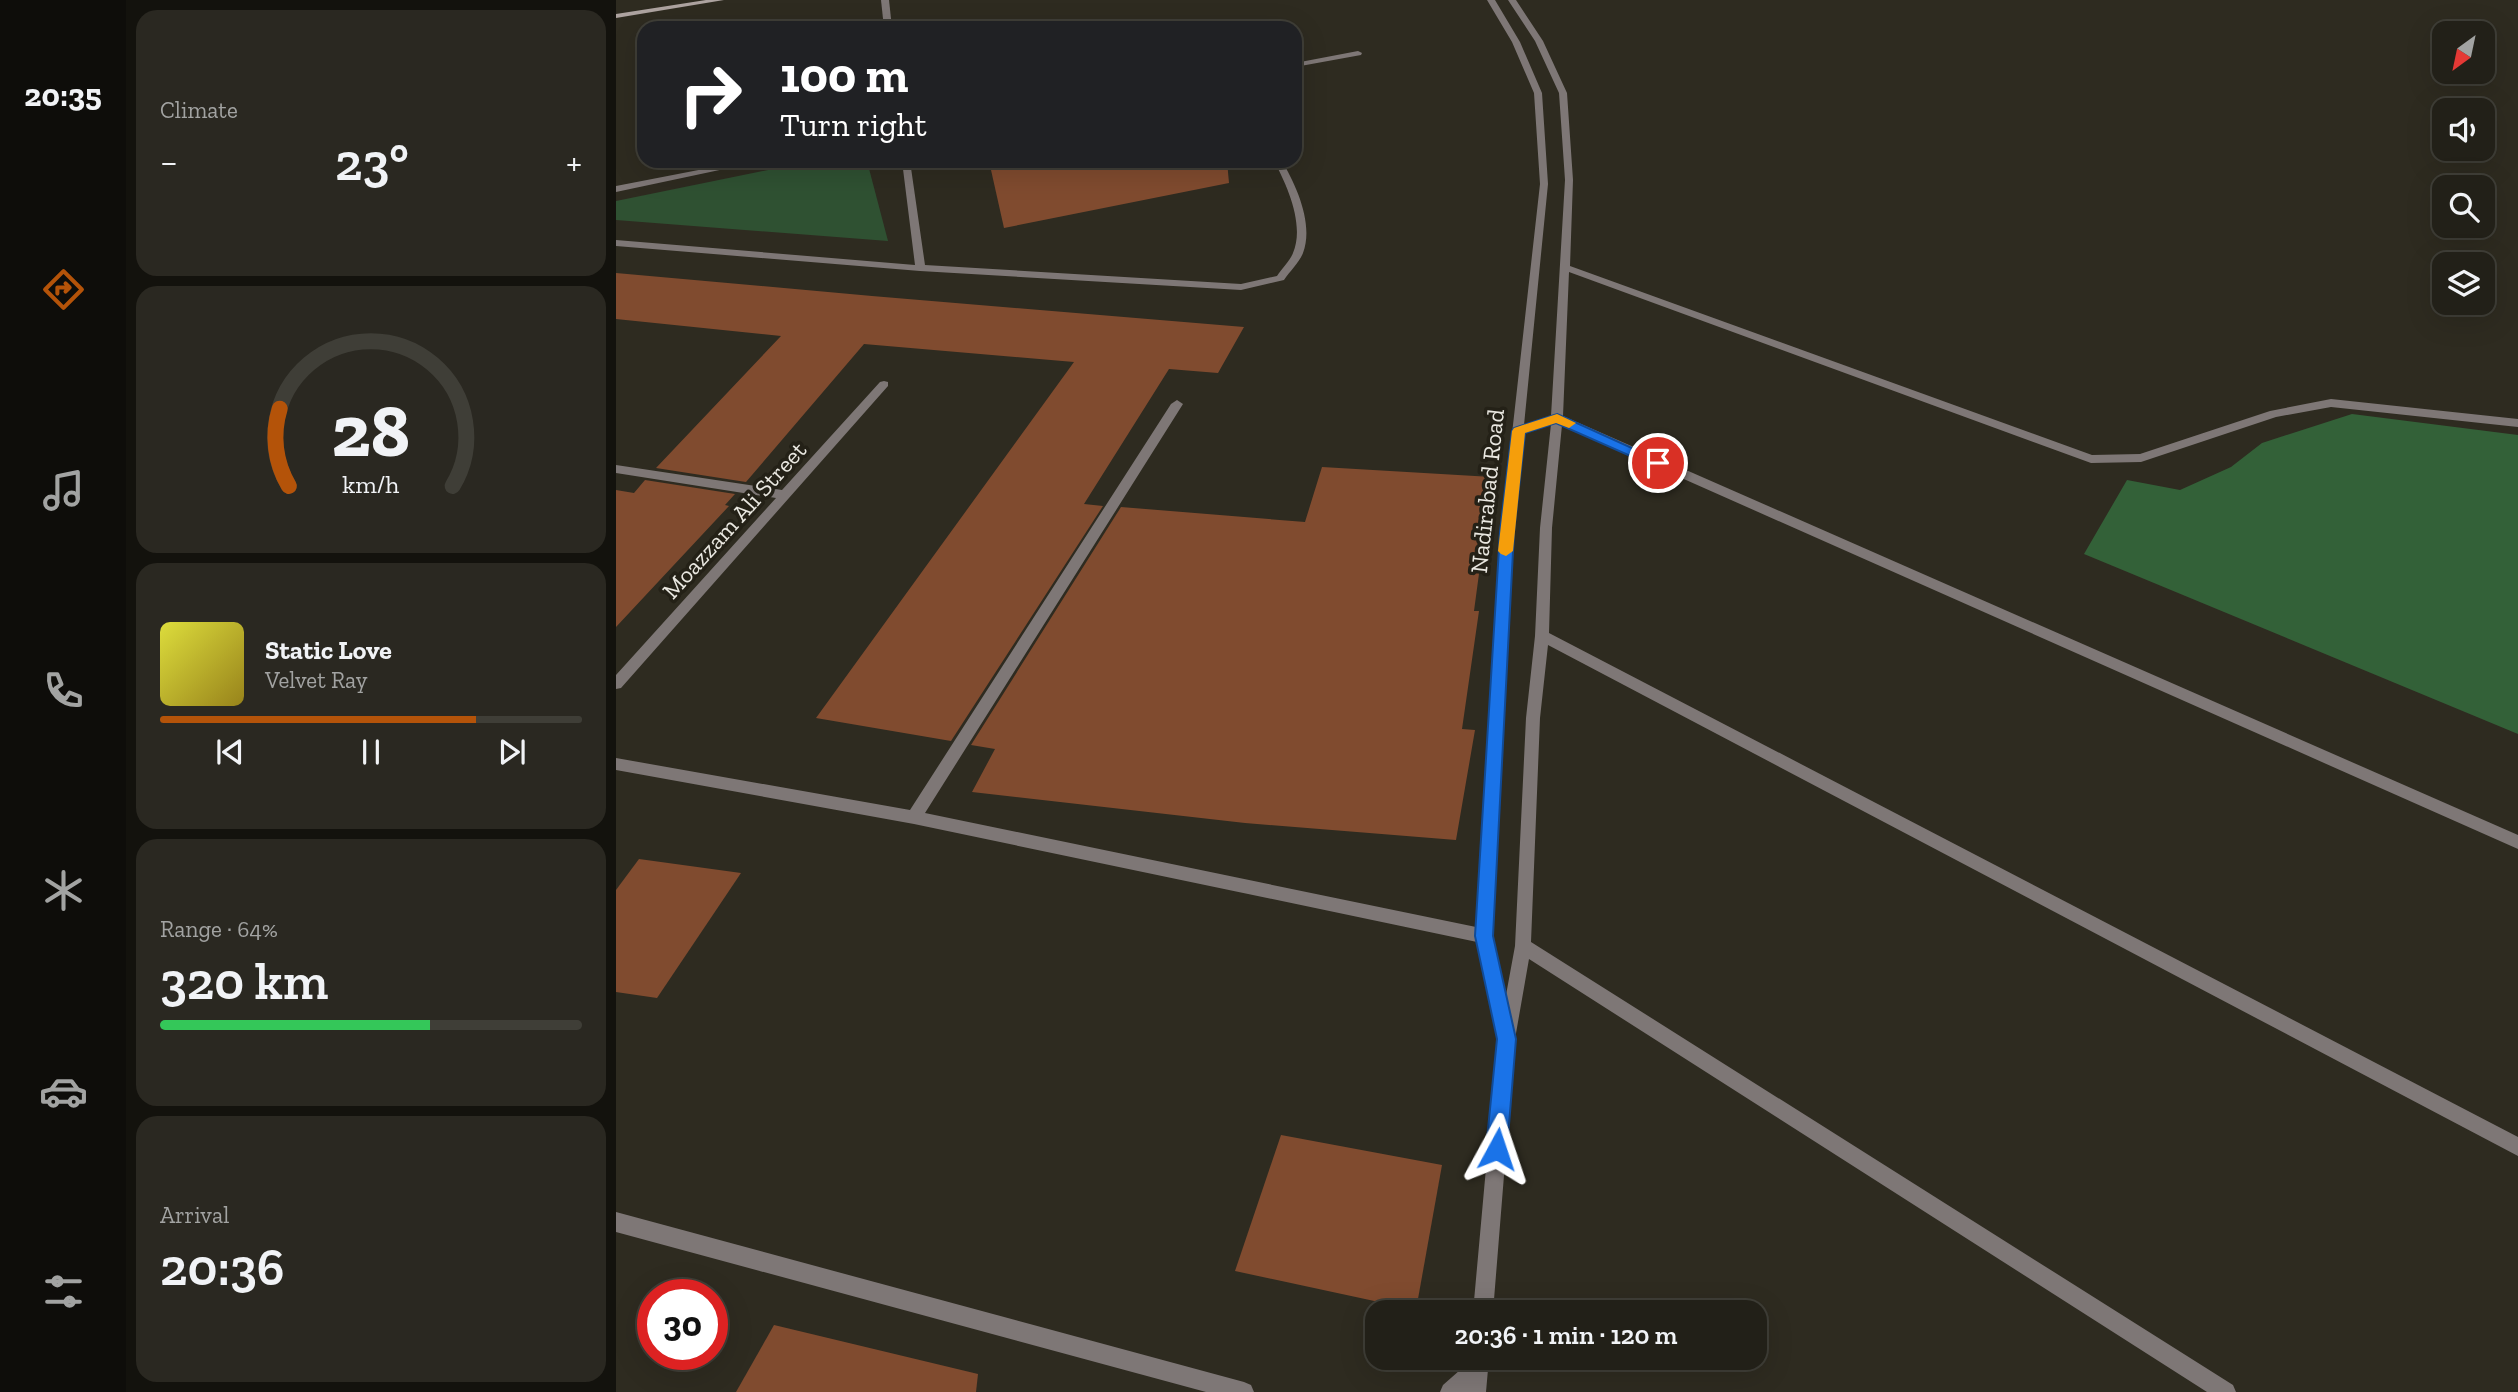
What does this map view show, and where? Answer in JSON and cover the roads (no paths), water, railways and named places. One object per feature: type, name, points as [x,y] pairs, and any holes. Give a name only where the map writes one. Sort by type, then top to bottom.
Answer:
[{"type":"main road","points":[[616,16],[720,0]]},
{"type":"street","points":[[885,0],[887,21]]},
{"type":"street","name":"Nadirabad Road","points":[[1491,0],[1516,42],[1538,93],[1545,184],[1507,532],[1484,936],[1506,1039]]},
{"type":"street","name":"Nadirabad Road","points":[[1484,1300],[1506,1039],[1523,946],[1533,718],[1542,636],[1546,528],[1557,418],[1569,180],[1563,93],[1539,41],[1512,0]]},
{"type":"street","points":[[1302,64],[1358,53]]},
{"type":"street","points":[[1540,117],[1564,120]]},
{"type":"street","points":[[616,189],[722,168]]},
{"type":"street","points":[[907,168],[920,268]]},
{"type":"street","points":[[616,243],[920,268],[1241,287],[1280,278],[1299,250],[1299,227],[1290,180],[1282,168]]},
{"type":"street","points":[[1564,267],[2091,459],[2141,458],[2274,414],[2331,403],[2518,423]]},
{"type":"street","name":"Moazzam Ali Street","points":[[616,684],[884,384]]},
{"type":"street","points":[[914,817],[1177,404]]},
{"type":"street","points":[[1518,431],[1557,418],[2518,842]]},
{"type":"street","points":[[616,470],[786,495]]},
{"type":"street","points":[[1542,636],[2518,1147]]},
{"type":"street","points":[[616,764],[914,817],[1484,936]]},
{"type":"street","points":[[1523,946],[2226,1392]]},
{"type":"street","points":[[616,1222],[1244,1392]]},
{"type":"street","points":[[1450,1392],[1471,1370]]},
{"type":"street","points":[[1476,1392],[1478,1370]]}]
